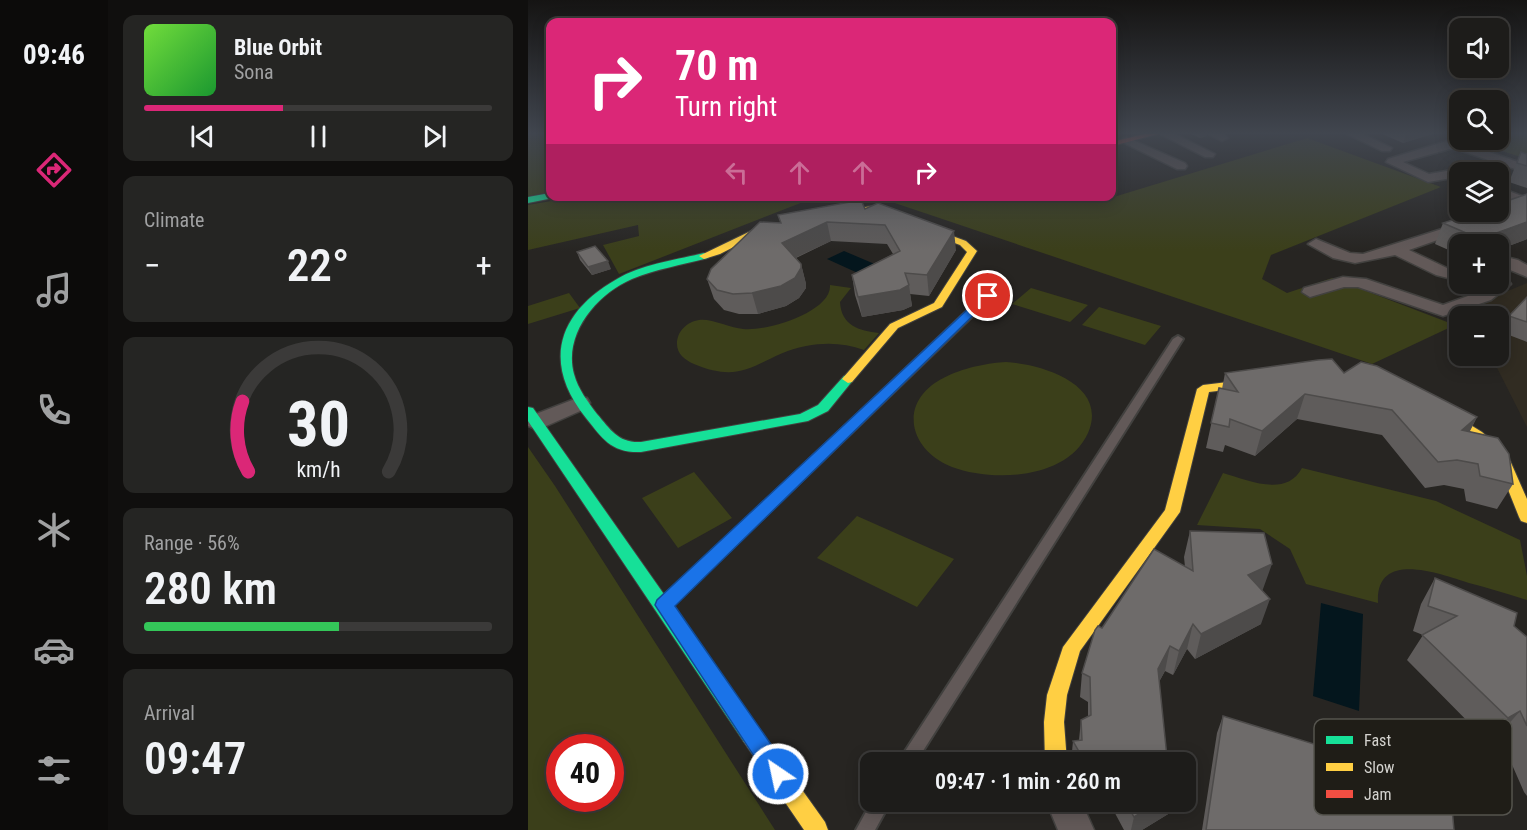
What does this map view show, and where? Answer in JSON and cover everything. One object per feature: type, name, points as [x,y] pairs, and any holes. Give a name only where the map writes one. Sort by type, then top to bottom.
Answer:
[{"type":"street","points":[[1416,173],[1428,178],[1449,174]]},
{"type":"street","points":[[1509,195],[1522,200],[1526,205],[1509,211]]},
{"type":"street","points":[[528,200],[546,197]]},
{"type":"street","points":[[871,209],[963,243],[972,252],[938,305],[894,326],[823,408],[803,418],[655,446],[623,446],[611,438],[579,401],[564,360],[565,346],[573,325],[593,301],[622,280],[717,252],[762,229],[871,209]]},
{"type":"street","points":[[1316,244],[1352,260],[1363,260],[1476,222]]},
{"type":"street","points":[[1396,250],[1449,274]]},
{"type":"street","points":[[1509,257],[1527,250]]},
{"type":"street","points":[[1509,264],[1527,272]]},
{"type":"street","points":[[1310,292],[1343,282],[1360,282],[1443,311],[1487,294]]},
{"type":"street","points":[[1509,283],[1527,282]]},
{"type":"street","points":[[1056,752],[1054,722],[1057,695],[1072,647],[1172,512],[1203,389],[1280,379]]},
{"type":"street","points":[[579,401],[532,417],[664,605],[817,830]]},
{"type":"street","points":[[1427,404],[1462,424],[1503,460],[1527,517]]},
{"type":"street","points":[[1068,812],[1077,830]]},
{"type":"lane","points":[[664,605],[988,296]]},
{"type":"lane","points":[[912,752],[1178,339]]},
{"type":"lane","points":[[865,830],[876,812]]},
{"type":"shaded area","points":[[1527,283],[1527,427],[1496,366],[1509,366],[1509,306],[1476,306],[1500,294],[1509,294],[1509,290]]},
{"type":"green space","points":[[528,173],[546,173],[546,193],[528,196]]},
{"type":"green space","points":[[1193,173],[1402,173],[1441,187],[1271,255],[1262,279],[1287,293],[1332,278],[1449,323],[1449,328],[1372,364],[889,201],[1090,201],[1094,203],[1116,201],[1116,196]]},
{"type":"green space","points":[[552,201],[806,201],[619,274],[603,245],[639,236],[638,225],[528,250],[528,205]]},
{"type":"green space","points":[[830,285],[851,288],[840,302],[844,316],[852,325],[865,331],[879,333],[864,350],[843,345],[806,346],[790,350],[741,371],[728,372],[694,364],[678,351],[677,339],[690,323],[704,320],[743,329],[781,324],[809,312],[820,304],[828,295]]},
{"type":"green space","points":[[1031,288],[1088,305],[1070,322],[1012,304]]},
{"type":"green space","points":[[569,293],[580,308],[528,324],[528,306]]},
{"type":"green space","points":[[1099,307],[1161,326],[1145,345],[1082,325]]},
{"type":"green space","points":[[1006,362],[1053,372],[1081,390],[1089,402],[1092,416],[1088,433],[1078,449],[1064,460],[1046,468],[1007,475],[968,472],[952,467],[933,456],[919,439],[914,425],[915,409],[921,396],[945,377],[977,366]]},
{"type":"green space","points":[[528,447],[555,486],[775,830],[528,830]]},
{"type":"green space","points":[[1302,468],[1436,501],[1520,540],[1527,576],[1527,600],[1442,575],[1412,569],[1398,571],[1387,576],[1380,586],[1378,603],[1306,584],[1290,549],[1260,529],[1197,525],[1223,473],[1255,482],[1277,485],[1295,477]]},
{"type":"green space","points":[[694,472],[732,518],[678,548],[642,498]]},
{"type":"green space","points":[[857,516],[954,559],[917,607],[817,558]]},
{"type":"water","points":[[844,251],[877,265],[860,274],[827,259]]},
{"type":"water","points":[[1321,603],[1363,614],[1359,711],[1313,696]]},
{"type":"building","points":[[1527,194],[1527,222],[1494,234],[1468,234],[1443,223],[1449,221],[1509,222],[1509,200]]},
{"type":"building","points":[[861,201],[865,209],[878,203],[954,231],[927,275],[905,273],[909,285],[900,290],[858,297],[852,275],[900,251],[885,225],[827,222],[782,243],[801,264],[795,278],[781,286],[752,293],[733,294],[717,290],[707,279],[711,269],[760,222],[781,223],[778,215]]},
{"type":"building","points":[[595,246],[608,261],[588,267],[577,252]]},
{"type":"building","points":[[1527,297],[1527,322],[1509,316]]},
{"type":"building","points":[[1332,359],[1344,373],[1361,362],[1377,366],[1477,417],[1462,430],[1498,438],[1509,454],[1513,484],[1480,476],[1478,464],[1457,460],[1438,462],[1392,410],[1305,394],[1262,431],[1230,419],[1229,427],[1211,423],[1219,388],[1238,392],[1225,373]]},
{"type":"building","points":[[1190,531],[1264,533],[1272,564],[1248,575],[1270,599],[1201,634],[1193,624],[1179,651],[1170,646],[1158,669],[1166,752],[1079,752],[1073,741],[1082,740],[1081,720],[1091,715],[1090,677],[1082,673],[1095,630],[1098,626],[1102,628],[1154,549],[1193,571]]},
{"type":"building","points":[[1435,578],[1517,613],[1514,626],[1527,637],[1527,726],[1520,711],[1508,718],[1422,635],[1457,616],[1428,606]]},
{"type":"building","points":[[1223,716],[1314,744],[1314,815],[1453,815],[1454,830],[1206,830]]},
{"type":"building","points":[[1131,812],[1142,812],[1134,817]]},
{"type":"traffic: fast","points":[[528,200],[546,197]]},
{"type":"traffic: fast","points":[[704,256],[649,270],[620,281],[602,293],[587,307],[576,322],[569,338],[566,355],[567,373],[574,391],[612,439],[625,447],[641,447],[803,418],[823,408],[848,379]]},
{"type":"traffic: fast","points":[[528,411],[751,735]]},
{"type":"traffic: slow","points":[[848,379],[894,326],[938,305],[972,251],[963,243],[871,209]]},
{"type":"traffic: slow","points":[[704,256],[717,252],[762,229],[871,209]]},
{"type":"traffic: slow","points":[[1056,752],[1054,722],[1057,695],[1072,647],[1172,512],[1203,389],[1261,382]]},
{"type":"traffic: slow","points":[[1438,409],[1477,435],[1503,460],[1527,517]]},
{"type":"traffic: slow","points":[[751,735],[817,830]]},
{"type":"route","points":[[778,774],[664,605],[988,296]]}]
